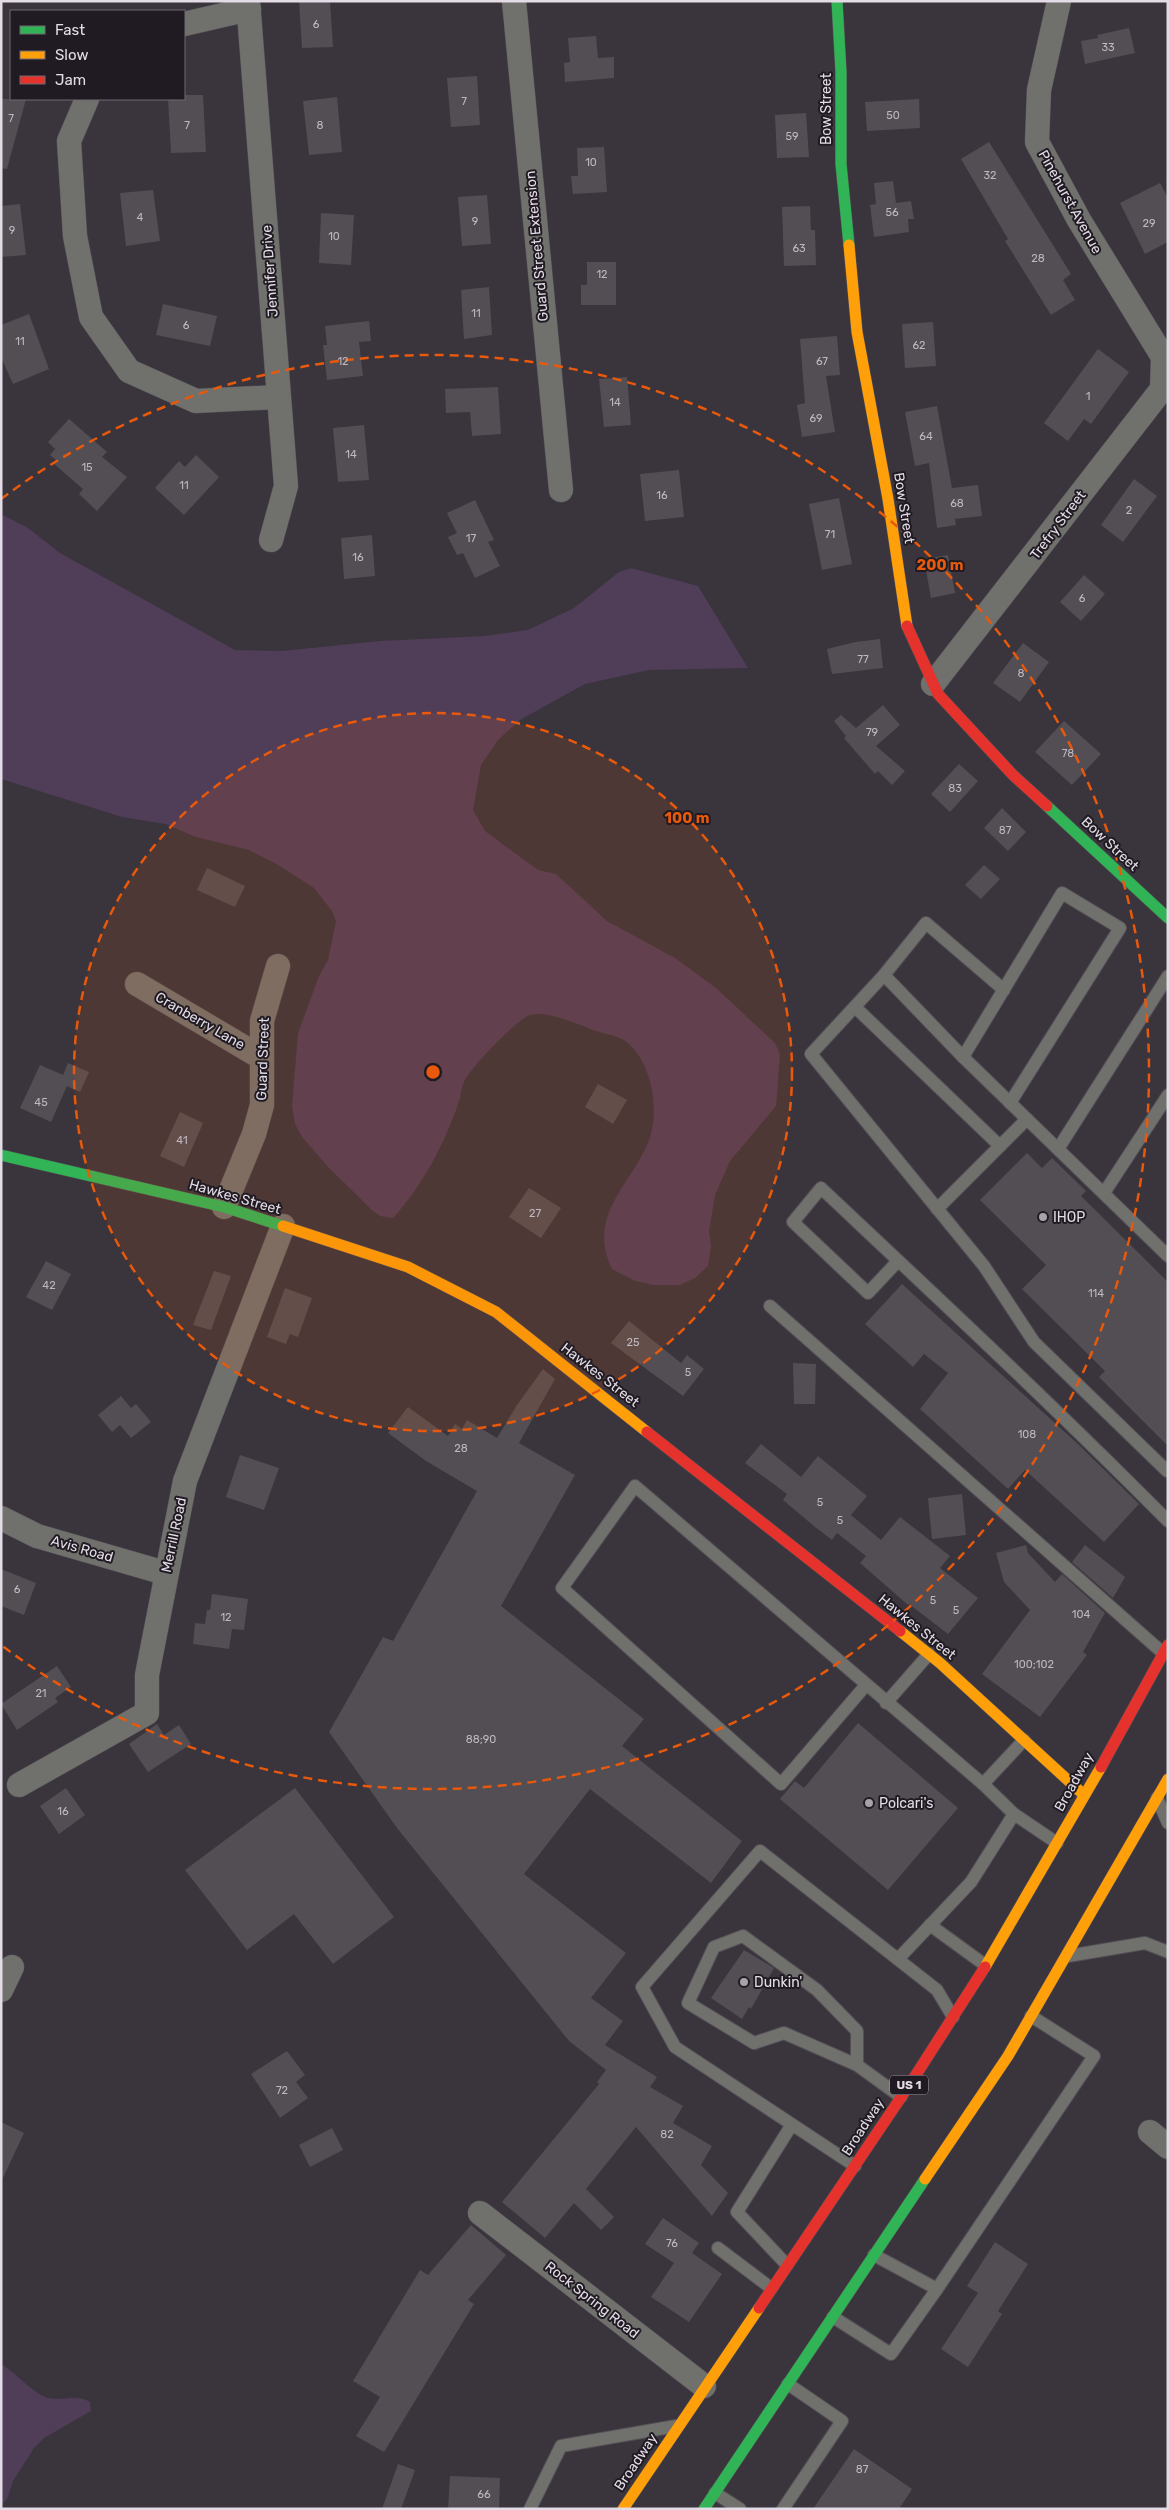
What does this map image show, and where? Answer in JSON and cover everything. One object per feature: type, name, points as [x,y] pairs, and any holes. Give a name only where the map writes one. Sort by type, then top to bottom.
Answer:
[{"type":"main road","name":"Bow Street","points":[[837,1],[842,72],[841,164],[857,332],[888,499],[908,630],[938,694],[1013,775],[1168,918]]},
{"type":"main road","name":"Hawkes Street","points":[[1,1155],[224,1208],[283,1226],[408,1267],[496,1312],[929,1654],[1084,1795]]},
{"type":"main road","name":"Broadway","points":[[623,2509],[704,2386],[855,2166],[953,2017],[1057,1843],[1166,1649]]},
{"type":"main road","points":[[704,2509],[1008,2056],[1168,1779]]},
{"type":"street","name":"Guard Street Extension","points":[[514,1],[561,490]]},
{"type":"street","name":"Pinehurst Avenue","points":[[1059,1],[1039,90],[1037,142],[1079,220],[1163,357]]},
{"type":"street","points":[[185,24],[249,5]]},
{"type":"street","name":"Jennifer Drive","points":[[249,5],[286,486],[271,540]]},
{"type":"street","points":[[87,100],[69,141],[75,236],[91,317],[128,371],[196,401],[278,397]]},
{"type":"street","name":"Trefry Street","points":[[933,684],[1162,389],[1163,357]]},
{"type":"street","name":"Guard Street","points":[[224,1208],[254,1134],[262,1105],[262,1021],[278,966]]},
{"type":"street","name":"Cranberry Lane","points":[[137,984],[262,1058]]},
{"type":"street","name":"Merrill Road","points":[[19,1785],[147,1713],[147,1675],[165,1573],[185,1481],[283,1226]]},
{"type":"street","name":"Avis Road","points":[[1,1518],[37,1536],[165,1573]]},
{"type":"street","points":[[1,1990],[12,1967]]},
{"type":"street","points":[[1150,2132],[1168,2148]]},
{"type":"street","name":"Rock Spring Road","points":[[480,2213],[704,2386]]},
{"type":"lane","points":[[963,1057],[1062,893],[1120,928],[1010,1102]]},
{"type":"lane","points":[[1004,990],[926,923],[884,975],[811,1054],[984,1266],[1034,1342],[1166,1471],[1168,1470]]},
{"type":"lane","points":[[884,975],[963,1057],[1168,1256]]},
{"type":"lane","points":[[1058,1150],[1168,976]]},
{"type":"lane","points":[[855,1007],[1000,1146]]},
{"type":"lane","points":[[1104,1194],[1168,1095]]},
{"type":"lane","points":[[937,1209],[1027,1119]]},
{"type":"lane","points":[[898,1261],[868,1293],[793,1222],[821,1188],[1062,1414],[1168,1521]]},
{"type":"lane","points":[[770,1306],[1166,1649]]},
{"type":"lane","points":[[866,1685],[781,1784],[562,1588],[635,1486],[866,1685],[886,1703],[983,1784],[1014,1814],[1057,1843]]},
{"type":"lane","points":[[886,1703],[929,1654]]},
{"type":"lane","points":[[983,1784],[1024,1740]]},
{"type":"lane","points":[[1156,1798],[1168,1823]]},
{"type":"lane","points":[[898,1959],[971,1882],[1014,1814]]},
{"type":"lane","points":[[855,2166],[791,2126],[675,2047],[642,1987],[760,1851],[936,1990],[953,2017]]},
{"type":"lane","points":[[930,1925],[985,1965]]},
{"type":"lane","points":[[857,2065],[857,2031],[817,1990],[743,1936],[714,1947],[688,2003],[754,2043],[784,2033],[857,2065],[901,2097]]},
{"type":"lane","points":[[1065,1956],[1145,1943],[1168,1952]]},
{"type":"lane","points":[[833,2317],[891,2354],[1094,2056],[1031,2016]]},
{"type":"lane","points":[[787,2265],[737,2212],[791,2126]]},
{"type":"lane","points":[[718,2248],[771,2288]]},
{"type":"lane","points":[[874,2255],[937,2288]]},
{"type":"lane","points":[[783,2509],[842,2421],[788,2384]]},
{"type":"lane","points":[[530,2509],[561,2446],[678,2426]]},
{"type":"lane","points":[[714,2493],[740,2509]]},
{"type":"shaded area","points":[[1,514],[28,528],[60,553],[235,650],[282,651],[380,641],[484,636],[528,630],[574,608],[619,572],[631,568],[698,586],[748,668],[649,670],[585,684],[520,720],[498,740],[481,765],[473,810],[485,831],[538,870],[556,874],[607,921],[675,958],[716,988],[775,1043],[780,1054],[776,1106],[730,1161],[715,1195],[709,1231],[711,1247],[708,1266],[695,1278],[680,1285],[654,1285],[635,1281],[612,1269],[606,1250],[604,1233],[613,1203],[639,1160],[651,1133],[654,1105],[649,1077],[637,1052],[625,1041],[554,1016],[537,1014],[524,1018],[475,1067],[464,1082],[453,1119],[431,1164],[413,1193],[393,1218],[380,1216],[372,1210],[329,1168],[302,1137],[295,1124],[292,1106],[298,1033],[319,976],[328,960],[336,921],[332,911],[314,888],[280,866],[249,850],[196,837],[165,824],[122,817],[1,779]]},
{"type":"shaded area","points":[[1,2364],[43,2396],[53,2399],[80,2398],[90,2402],[91,2411],[44,2438],[34,2448],[13,2481],[7,2499],[1,2505]]},
{"type":"building","points":[[299,1],[330,1],[333,47],[302,48]]},
{"type":"building","points":[[1129,28],[1135,53],[1085,64],[1081,41],[1098,38],[1097,35]]},
{"type":"building","points":[[596,36],[598,58],[614,57],[614,78],[565,82],[564,63],[570,62],[568,38]]},
{"type":"building","points":[[477,76],[480,125],[451,127],[447,78]]},
{"type":"building","points":[[185,95],[203,95],[206,152],[171,153],[168,100],[185,100]]},
{"type":"building","points":[[337,97],[342,152],[309,155],[303,101]]},
{"type":"building","points":[[1,99],[26,100],[7,169],[1,168]]},
{"type":"building","points":[[919,99],[920,128],[867,131],[865,102]]},
{"type":"building","points":[[806,113],[809,157],[777,158],[775,115]]},
{"type":"building","points":[[989,142],[1071,274],[1063,280],[1075,300],[1051,315],[1005,241],[1008,239],[961,159]]},
{"type":"building","points":[[604,147],[607,192],[573,194],[571,176],[578,176],[577,148]]},
{"type":"building","points":[[893,181],[896,203],[911,201],[914,219],[908,219],[909,232],[874,237],[870,205],[876,204],[874,183]]},
{"type":"building","points":[[1160,183],[1168,198],[1168,242],[1145,254],[1120,203]]},
{"type":"building","points":[[153,190],[160,241],[126,246],[120,193]]},
{"type":"building","points":[[487,195],[491,244],[462,246],[458,197]]},
{"type":"building","points":[[20,204],[26,255],[1,257],[1,206]]},
{"type":"building","points":[[810,206],[811,230],[815,230],[816,265],[784,266],[782,207]]},
{"type":"building","points":[[321,213],[354,215],[351,265],[319,263]]},
{"type":"building","points":[[587,262],[616,262],[616,305],[581,305],[581,285],[587,285]]},
{"type":"building","points":[[489,287],[492,335],[464,339],[461,290]]},
{"type":"building","points":[[163,304],[217,316],[210,346],[156,335]]},
{"type":"building","points":[[29,314],[49,369],[13,384],[1,357],[1,325]]},
{"type":"building","points":[[369,321],[371,341],[359,342],[363,376],[327,380],[323,345],[327,345],[325,326]]},
{"type":"building","points":[[933,322],[936,366],[905,368],[902,324]]},
{"type":"building","points":[[837,336],[840,375],[826,376],[835,432],[802,437],[797,405],[805,403],[800,339]]},
{"type":"building","points":[[1098,349],[1129,372],[1091,424],[1084,419],[1068,441],[1044,423]]},
{"type":"building","points":[[627,377],[631,425],[604,427],[599,379]]},
{"type":"building","points":[[498,387],[501,434],[472,436],[470,412],[446,413],[445,389]]},
{"type":"building","points":[[937,406],[952,488],[978,485],[982,516],[955,519],[956,525],[937,528],[929,463],[915,466],[905,412]]},
{"type":"building","points":[[69,419],[107,452],[102,457],[127,477],[97,511],[79,494],[83,489],[53,463],[56,460],[50,455],[55,449],[48,442]]},
{"type":"building","points":[[364,425],[369,480],[338,482],[333,428]]},
{"type":"building","points":[[196,455],[219,477],[184,515],[155,488],[179,461],[185,467]]},
{"type":"building","points":[[679,470],[684,517],[645,521],[640,474]]},
{"type":"building","points":[[1134,479],[1157,496],[1123,542],[1101,525]]},
{"type":"building","points":[[839,498],[852,564],[822,570],[809,504]]},
{"type":"building","points":[[475,500],[494,540],[488,542],[500,566],[475,578],[463,553],[457,555],[448,537],[457,533],[447,513]]},
{"type":"building","points":[[372,535],[375,576],[344,579],[341,538]]},
{"type":"building","points":[[948,555],[955,593],[931,598],[924,559]]},
{"type":"building","points":[[1084,575],[1105,594],[1081,621],[1060,602]]},
{"type":"building","points":[[880,639],[883,668],[832,674],[827,649],[855,642]]},
{"type":"building","points":[[1023,643],[1049,662],[1020,702],[993,683]]},
{"type":"building","points":[[883,705],[900,725],[876,746],[905,771],[892,785],[878,771],[875,774],[844,738],[846,736],[834,721],[841,715],[856,728]]},
{"type":"building","points":[[1064,721],[1101,754],[1072,785],[1035,752]]},
{"type":"building","points":[[959,764],[978,781],[950,812],[931,794]]},
{"type":"building","points":[[1002,808],[1026,832],[1008,851],[984,828]]},
{"type":"building","points":[[984,865],[1000,879],[981,899],[965,885]]},
{"type":"building","points":[[207,868],[245,886],[235,907],[197,890]]},
{"type":"building","points":[[68,1063],[89,1072],[80,1092],[67,1086],[51,1122],[20,1108],[40,1065],[63,1075]]},
{"type":"building","points":[[598,1084],[627,1100],[613,1124],[585,1107]]},
{"type":"building","points":[[180,1112],[203,1123],[184,1167],[160,1156]]},
{"type":"building","points":[[1027,1153],[1042,1168],[1052,1158],[1086,1191],[1081,1196],[1168,1282],[1168,1446],[1099,1377],[1105,1371],[1022,1289],[1046,1265],[980,1200]]},
{"type":"building","points":[[529,1188],[561,1208],[541,1238],[509,1217]]},
{"type":"building","points":[[46,1261],[71,1274],[52,1310],[26,1297]]},
{"type":"building","points":[[214,1271],[231,1276],[211,1330],[193,1325]]},
{"type":"building","points":[[902,1284],[1078,1444],[1139,1504],[1104,1542],[1025,1470],[1008,1489],[920,1409],[948,1373],[924,1354],[913,1367],[865,1324]]},
{"type":"building","points":[[285,1288],[312,1298],[298,1337],[290,1334],[286,1344],[267,1337]]},
{"type":"building","points":[[629,1321],[681,1363],[687,1355],[704,1369],[683,1396],[611,1343]]},
{"type":"building","points":[[793,1363],[816,1364],[815,1404],[794,1404]]},
{"type":"building","points":[[543,1369],[555,1379],[519,1443],[575,1475],[501,1606],[644,1719],[622,1746],[742,1841],[711,1883],[590,1789],[524,1874],[626,1953],[591,1998],[623,2021],[605,2045],[657,2077],[650,2087],[683,2106],[673,2123],[712,2146],[701,2165],[728,2193],[712,2216],[636,2127],[586,2189],[614,2217],[601,2230],[574,2203],[545,2238],[502,2202],[599,2084],[597,2082],[606,2070],[569,2041],[397,1828],[329,1732],[383,1637],[393,1641],[477,1491],[426,1461],[388,1433],[408,1407],[448,1436],[455,1424],[462,1429],[467,1420],[497,1438],[517,1405]]},
{"type":"building","points":[[121,1396],[131,1408],[136,1404],[151,1422],[131,1438],[120,1425],[112,1432],[98,1415]]},
{"type":"building","points":[[761,1444],[801,1477],[818,1456],[867,1496],[851,1515],[881,1540],[900,1517],[950,1556],[940,1568],[978,1598],[948,1634],[908,1605],[860,1563],[866,1556],[837,1533],[832,1540],[815,1527],[783,1500],[787,1494],[745,1463]]},
{"type":"building","points":[[240,1455],[279,1468],[264,1510],[226,1497]]},
{"type":"building","points":[[962,1494],[966,1535],[932,1539],[928,1498]]},
{"type":"building","points":[[1026,1545],[1028,1553],[1055,1582],[1062,1574],[1105,1613],[1083,1652],[1087,1655],[1040,1717],[982,1674],[1030,1610],[1004,1582],[996,1553]]},
{"type":"building","points":[[1085,1545],[1125,1577],[1113,1598],[1072,1562]]},
{"type":"building","points":[[1,1569],[36,1583],[24,1615],[1,1606]]},
{"type":"building","points":[[212,1594],[248,1599],[244,1630],[232,1629],[229,1649],[193,1644],[195,1623],[205,1624],[207,1610],[210,1610]]},
{"type":"building","points":[[57,1666],[71,1687],[55,1698],[58,1702],[17,1730],[1,1704]]},
{"type":"building","name":"Polcari's","points":[[858,1723],[958,1808],[888,1890],[780,1799],[795,1781],[804,1788]]},
{"type":"building","points":[[157,1724],[164,1735],[179,1725],[191,1744],[148,1772],[129,1744]]},
{"type":"building","points":[[66,1788],[85,1815],[59,1834],[40,1806]]},
{"type":"building","points":[[295,1788],[394,1917],[333,1964],[294,1914],[247,1950],[185,1870]]},
{"type":"building","name":"Dunkin'","points":[[744,1950],[774,1968],[751,2009],[749,2007],[742,2019],[711,1998]]},
{"type":"building","points":[[287,2051],[305,2075],[296,2082],[308,2098],[280,2118],[251,2074]]},
{"type":"building","points":[[1,2122],[24,2133],[1,2182]]},
{"type":"building","points":[[332,2128],[343,2150],[310,2167],[299,2145]]},
{"type":"building","points":[[663,2218],[699,2243],[692,2253],[722,2274],[689,2322],[651,2297],[674,2263],[645,2244]]},
{"type":"building","points":[[471,2225],[506,2255],[468,2300],[474,2304],[384,2452],[356,2436],[380,2397],[353,2381],[420,2270],[428,2275]]},
{"type":"building","points":[[995,2242],[1028,2264],[998,2311],[1002,2314],[968,2367],[941,2349],[978,2293],[967,2286]]},
{"type":"building","points":[[854,2449],[912,2489],[899,2509],[813,2509]]},
{"type":"building","points":[[398,2464],[415,2470],[401,2509],[382,2509]]},
{"type":"building","points":[[450,2476],[500,2478],[499,2509],[448,2509]]},
{"type":"traffic: fast","points":[[837,1],[841,72],[841,164],[849,245]]},
{"type":"traffic: fast","points":[[1047,806],[1168,918]]},
{"type":"traffic: fast","points":[[1,1155],[224,1207],[283,1226]]},
{"type":"traffic: fast","points":[[704,2509],[925,2179]]},
{"type":"traffic: slow","points":[[849,245],[857,332],[888,499],[907,626]]},
{"type":"traffic: slow","points":[[283,1226],[408,1267],[496,1312],[647,1432]]},
{"type":"traffic: slow","points":[[900,1631],[940,1663],[1084,1795]]},
{"type":"traffic: slow","points":[[985,1967],[1101,1767]]},
{"type":"traffic: slow","points":[[925,2179],[1008,2056],[1168,1779]]},
{"type":"traffic: slow","points":[[623,2509],[759,2308]]},
{"type":"traffic: jam","points":[[907,626],[938,694],[1013,775],[1047,806]]},
{"type":"traffic: jam","points":[[647,1432],[900,1631]]},
{"type":"traffic: jam","points":[[1101,1767],[1168,1645]]},
{"type":"traffic: jam","points":[[759,2308],[912,2081],[985,1967]]},
{"type":"place","name":"IHOP","points":[[1043,1217]]},
{"type":"place","name":"Polcari's","points":[[869,1803]]},
{"type":"place","name":"Dunkin'","points":[[744,1982]]}]
